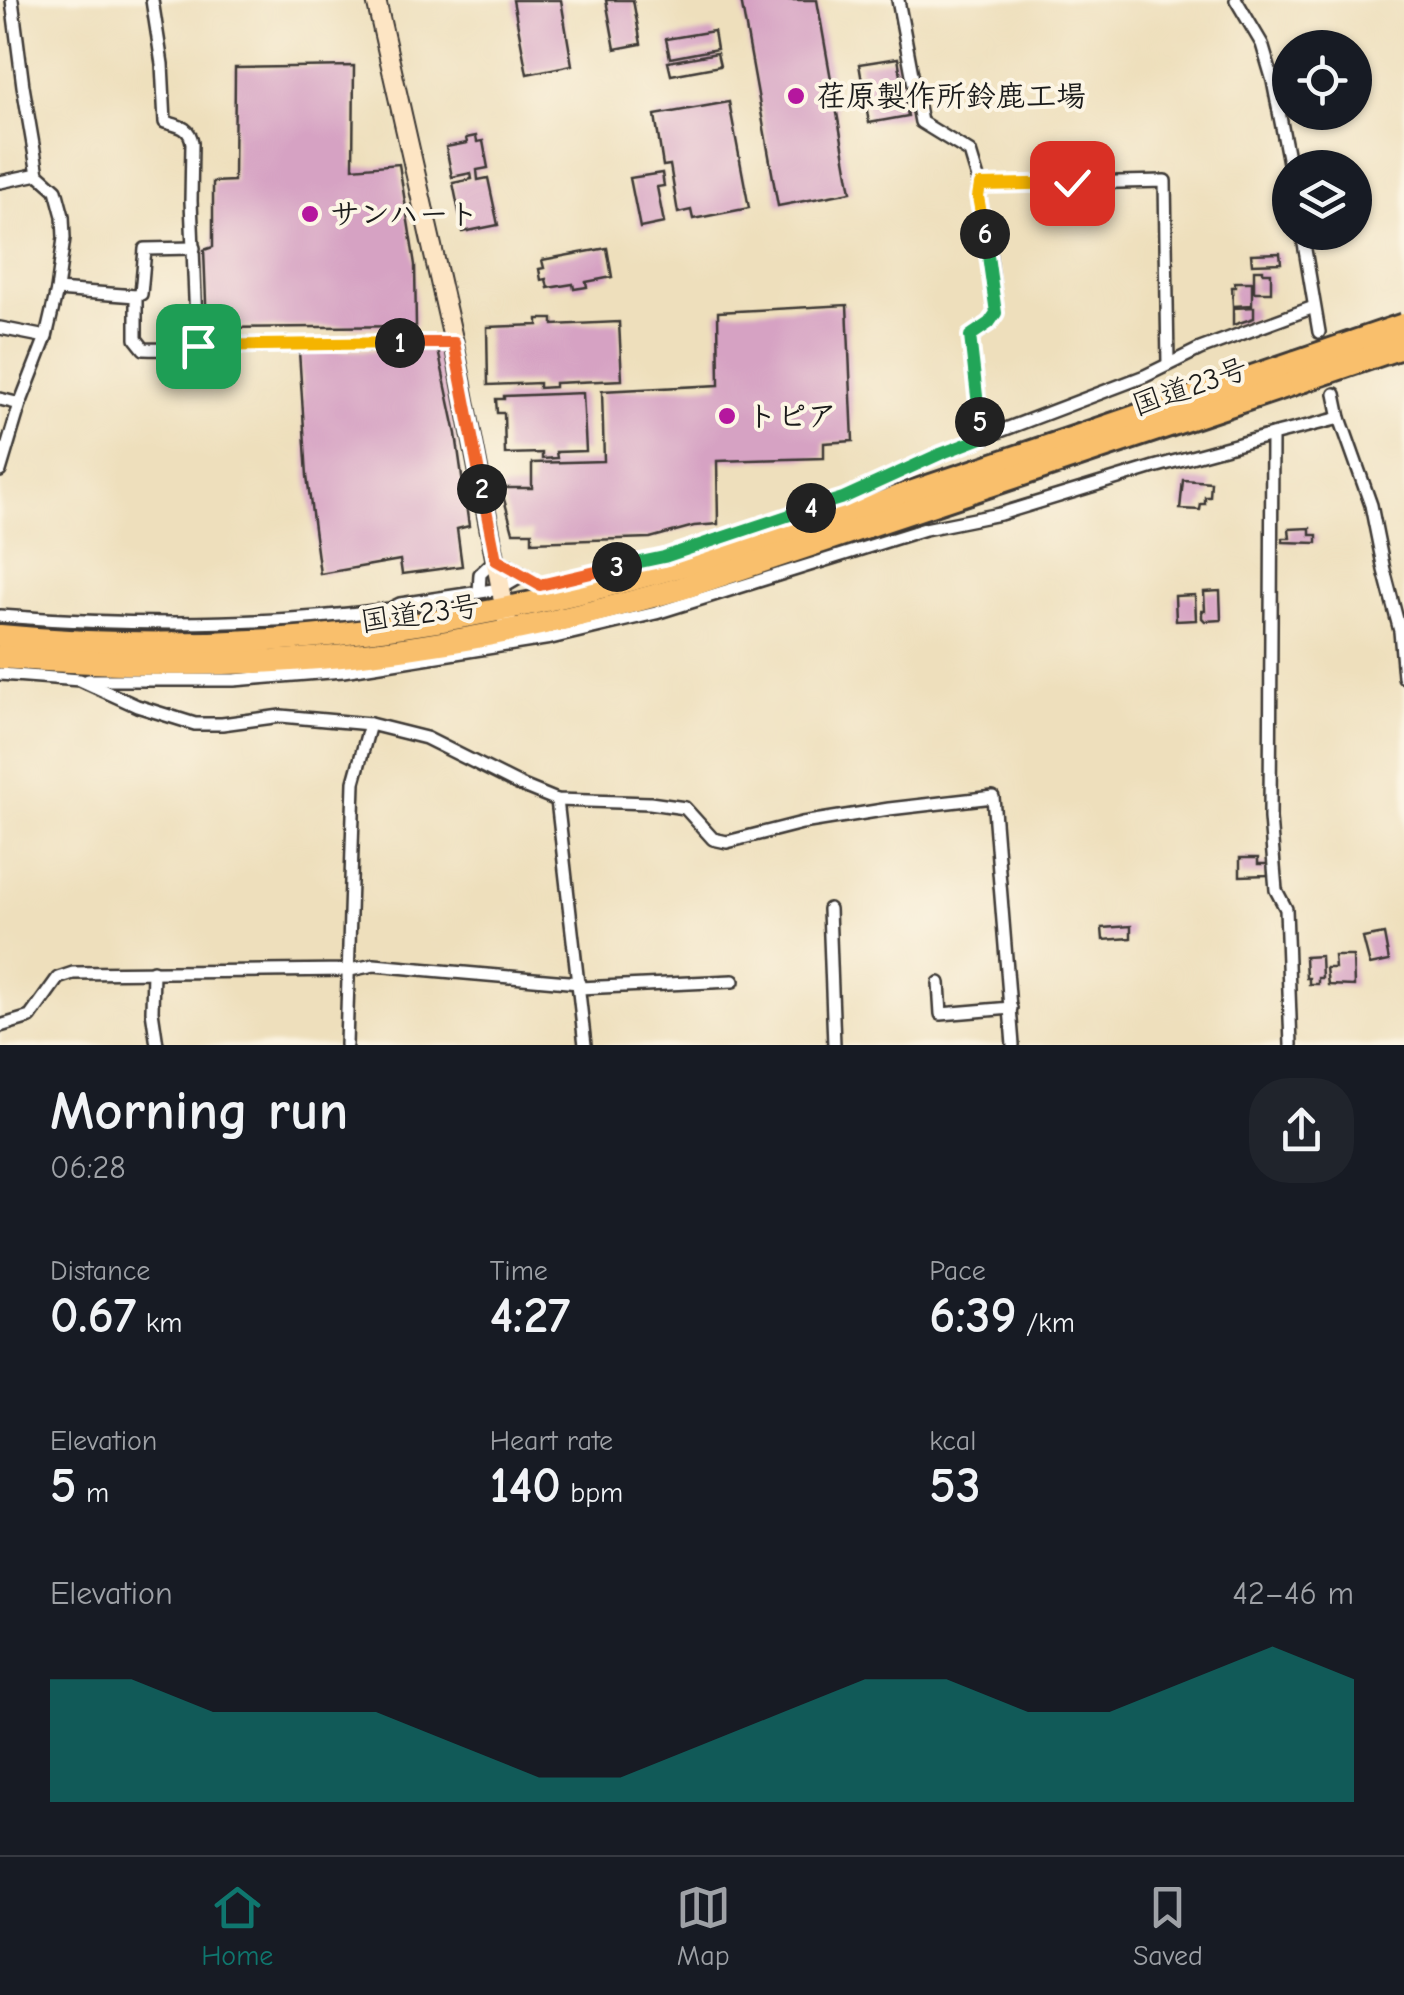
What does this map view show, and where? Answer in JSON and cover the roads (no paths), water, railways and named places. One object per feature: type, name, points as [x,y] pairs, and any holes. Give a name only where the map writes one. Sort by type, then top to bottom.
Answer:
[{"type":"highway","name":"国道23号","points":[[0,636],[105,643],[258,642],[392,618],[610,608],[682,588],[1298,372],[1404,325]]},
{"type":"highway","name":"国道23号","points":[[1298,372],[1404,346]]},
{"type":"highway","name":"国道23号","points":[[0,657],[137,664],[318,657],[407,648],[505,610]]},
{"type":"street","points":[[0,471],[46,337],[64,238],[56,190],[38,174],[12,0]]},
{"type":"street","points":[[152,0],[162,64],[165,122],[186,128],[191,136],[198,346]]},
{"type":"street","points":[[376,0],[454,343],[505,610]]},
{"type":"street","points":[[898,0],[921,122],[970,152],[980,185],[978,197],[996,313],[970,336],[982,438]]},
{"type":"street","points":[[1236,0],[1262,44],[1286,150]]},
{"type":"street","points":[[0,182],[38,174]]},
{"type":"street","points":[[980,185],[1165,181],[1168,363]]},
{"type":"street","points":[[57,290],[136,296],[141,294],[145,249],[194,248]]},
{"type":"street","points":[[1305,250],[1319,332]]},
{"type":"street","points":[[136,296],[136,339],[144,349],[454,343]]},
{"type":"street","points":[[496,560],[540,585],[664,557],[843,498],[940,454],[1144,376],[1262,325],[1314,308]]},
{"type":"street","points":[[0,328],[46,337]]},
{"type":"street","points":[[1335,394],[1371,505],[1400,631],[1404,677]]},
{"type":"street","points":[[0,399],[20,404]]},
{"type":"street","points":[[0,674],[80,680],[234,680],[344,671],[532,642],[656,613],[925,529],[1000,514],[1154,467],[1340,418]]},
{"type":"street","points":[[1272,435],[1270,818],[1276,890],[1286,908],[1291,1045]]},
{"type":"street","points":[[479,592],[480,574],[496,560]]},
{"type":"street","points":[[505,610],[524,575]]},
{"type":"street","points":[[0,616],[189,623],[392,618],[400,604],[479,592],[505,610]]},
{"type":"street","points":[[80,680],[138,706],[195,724],[281,716],[370,724],[426,738],[557,800],[684,808],[714,839],[727,842],[802,823],[993,798],[1012,1045]]},
{"type":"street","points":[[346,1045],[354,782],[370,724]]},
{"type":"street","points":[[557,800],[585,1045]]},
{"type":"street","points":[[829,910],[834,1045]]},
{"type":"street","points":[[0,1026],[30,1017],[58,978],[73,973],[350,970],[374,965],[579,986],[733,981]]},
{"type":"street","points":[[154,972],[152,1010],[157,1045]]},
{"type":"street","points":[[939,982],[941,1014],[1011,1008]]},
{"type":"place","name":"荏原製作所鈴鹿工場","points":[[796,96]]},
{"type":"place","name":"サンハート","points":[[310,214]]},
{"type":"place","name":"トピア","points":[[727,416]]}]
